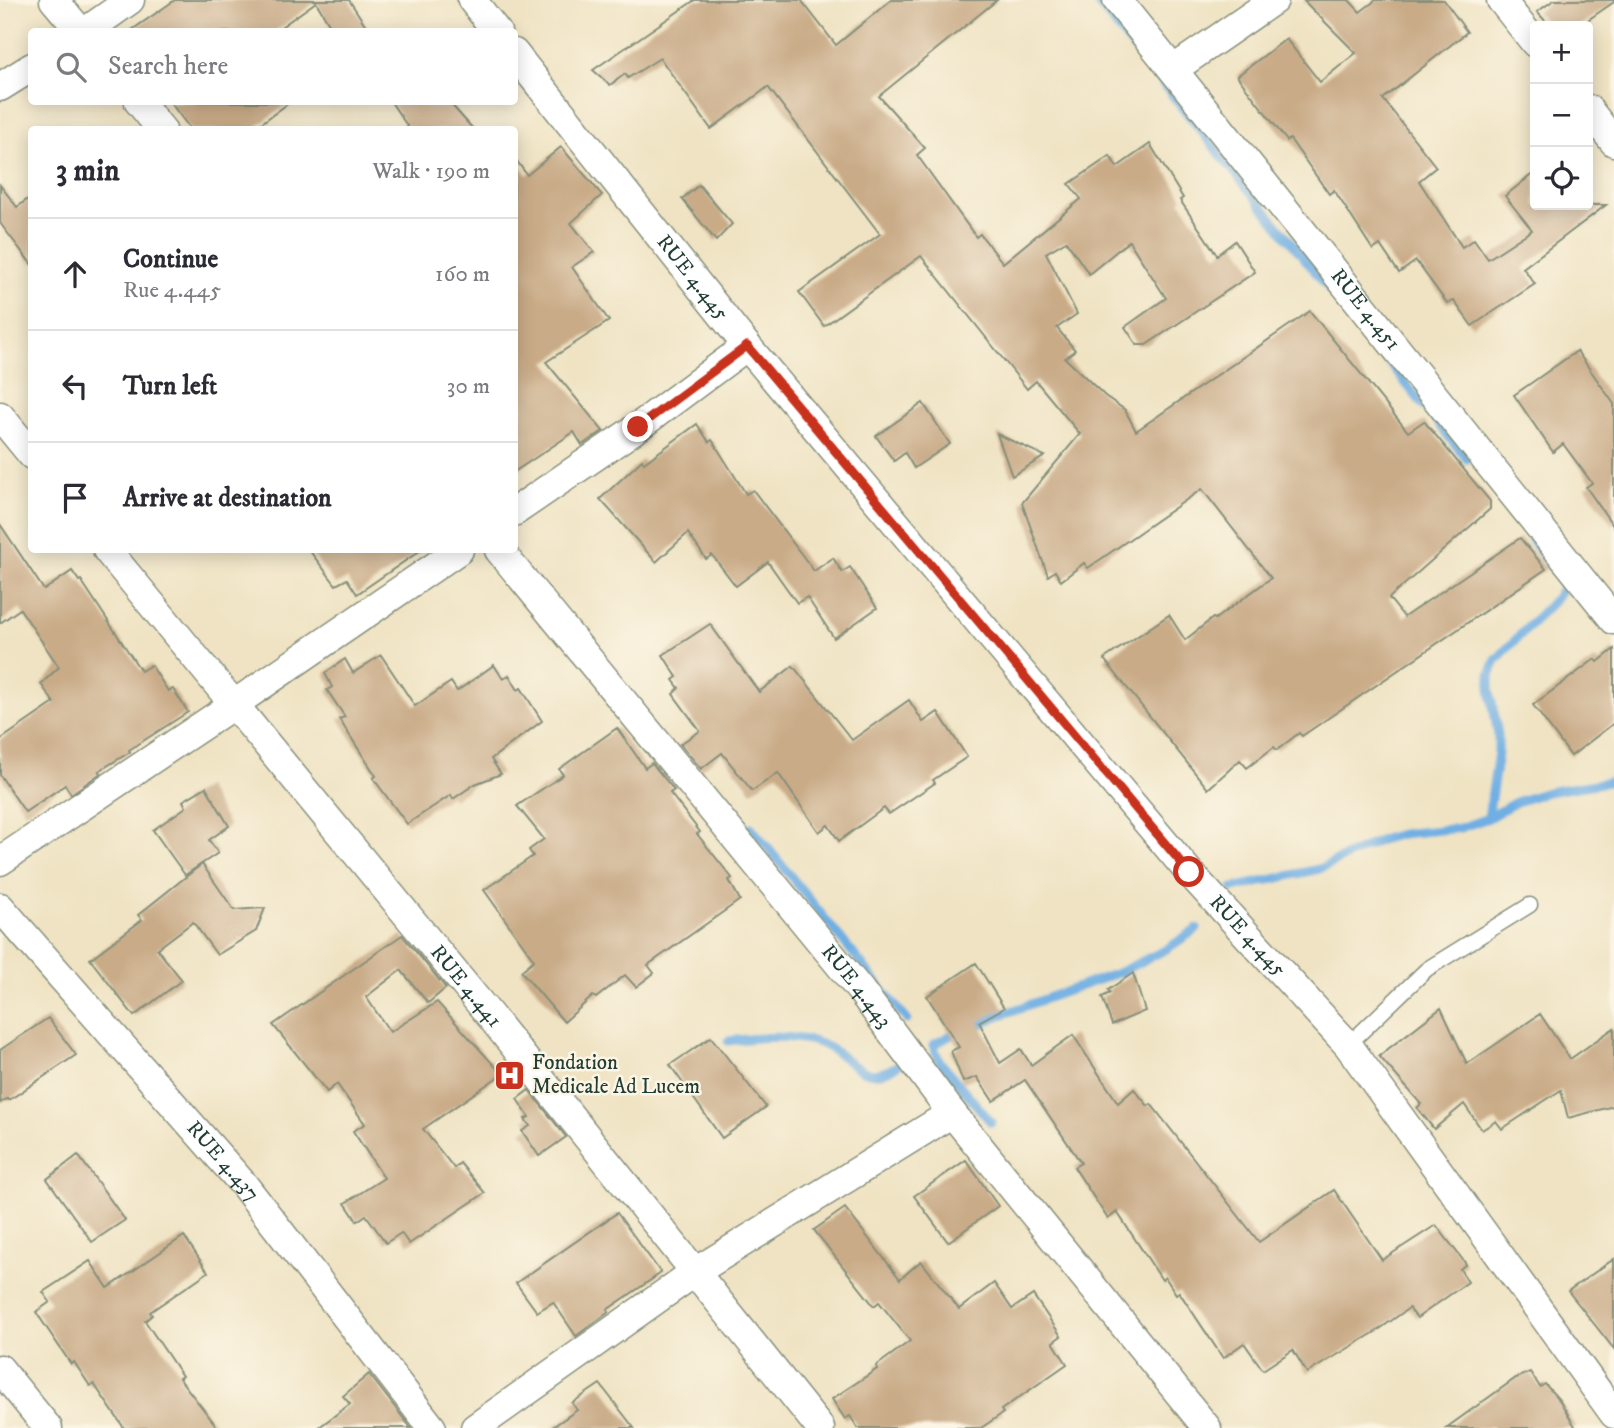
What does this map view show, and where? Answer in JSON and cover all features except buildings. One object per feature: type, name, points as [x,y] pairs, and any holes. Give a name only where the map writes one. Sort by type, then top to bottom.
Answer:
[{"type":"street","points":[[54,0],[79,28]]},
{"type":"street","points":[[89,28],[130,0]]},
{"type":"street","points":[[472,0],[494,28]]},
{"type":"street","name":"RUE 4.451","points":[[1117,0],[1614,620]]},
{"type":"street","points":[[1174,69],[1274,0]]},
{"type":"street","points":[[1501,0],[1530,37]]},
{"type":"street","name":"RUE 4.445","points":[[518,58],[747,346],[1189,872],[1348,1045],[1614,1413]]},
{"type":"street","points":[[0,87],[28,69]]},
{"type":"street","points":[[141,105],[159,126]]},
{"type":"street","points":[[1593,115],[1614,142]]},
{"type":"street","points":[[518,509],[638,427],[747,346]]},
{"type":"street","points":[[0,416],[28,451]]},
{"type":"street","name":"RUE 4.441","points":[[109,553],[486,1012],[820,1428]]},
{"type":"street","points":[[0,861],[455,553]]},
{"type":"street","name":"RUE 4.443","points":[[501,553],[862,991],[952,1113],[1207,1428]]},
{"type":"street","name":"RUE 4.437","points":[[0,907],[244,1185],[432,1428]]},
{"type":"street","points":[[475,1428],[695,1272],[952,1113]]},
{"type":"street","points":[[0,1369],[48,1428]]},
{"type":"lane","points":[[1348,1045],[1427,969],[1530,905]]},
{"type":"waterway","points":[[1095,0],[1467,459]]},
{"type":"waterway","points":[[1488,818],[1498,753],[1490,675],[1496,660],[1557,597],[1564,585],[1531,538]]},
{"type":"waterway","points":[[1233,888],[1319,869],[1383,839],[1401,834],[1460,828],[1488,818],[1516,802],[1547,792],[1614,781]]},
{"type":"waterway","points":[[751,827],[907,1020]]},
{"type":"waterway","points":[[991,1122],[940,1062],[933,1045],[995,1017],[1120,972],[1165,950],[1197,929]]},
{"type":"waterway","points":[[728,1041],[772,1037],[816,1042],[865,1072],[874,1074],[898,1065]]},
{"type":"place","name":"Fondation Medicale Ad Lucem","points":[[509,1075]]},
{"type":"route","points":[[638,427],[747,346],[1189,872]]}]
